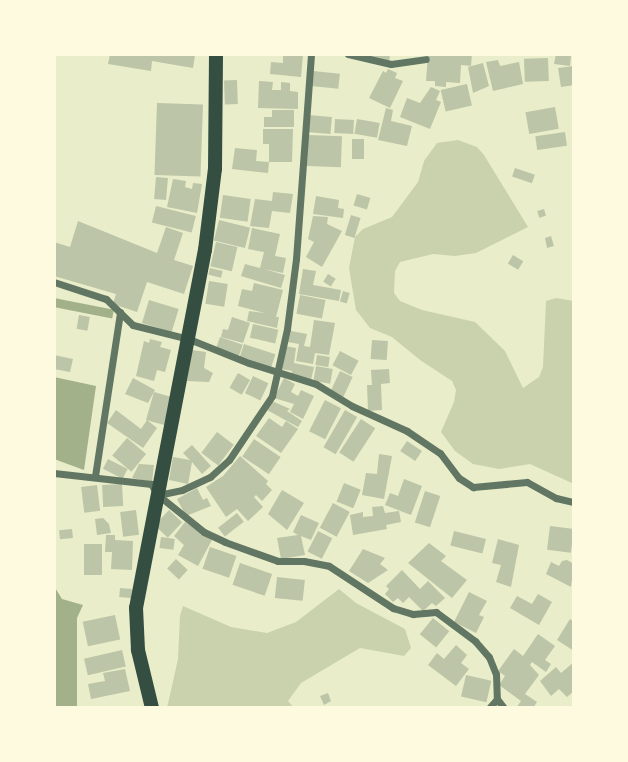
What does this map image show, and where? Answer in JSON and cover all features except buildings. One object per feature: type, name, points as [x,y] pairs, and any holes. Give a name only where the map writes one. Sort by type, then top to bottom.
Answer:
[{"type":"main road","points":[[152,708],[138,650],[136,608],[205,250],[215,169],[216,54]]},
{"type":"street","points":[[158,495],[182,490],[210,477],[229,460],[272,396],[279,372],[296,259],[311,54]]},
{"type":"street","points":[[348,54],[391,64],[426,59]]},
{"type":"street","points":[[54,282],[106,299],[133,325],[189,339],[316,384],[352,406],[407,431],[440,453],[459,478],[473,487],[527,482],[556,498],[574,502]]},
{"type":"street","points":[[95,476],[120,312]]},
{"type":"street","points":[[54,472],[151,484],[158,495],[204,532],[225,542],[278,561],[304,561],[329,566],[393,608],[413,614],[436,612],[475,640],[489,657],[496,674],[497,699],[505,708]]},
{"type":"street","points":[[489,708],[497,699]]},
{"type":"shaded area","points":[[458,140],[477,147],[484,155],[528,227],[476,253],[455,256],[433,254],[400,262],[395,271],[394,293],[400,301],[422,310],[475,322],[505,351],[523,388],[539,377],[543,367],[546,301],[556,298],[574,301],[574,484],[530,464],[499,469],[473,464],[455,451],[441,432],[454,402],[456,390],[452,381],[392,337],[370,328],[356,310],[349,268],[355,237],[363,229],[392,217],[418,182],[424,161],[437,143]]},
{"type":"shaded area","points":[[54,298],[114,310],[112,318],[54,307]]},
{"type":"shaded area","points":[[54,377],[96,386],[84,470],[54,459]]},
{"type":"shaded area","points":[[54,586],[62,599],[83,605],[77,618],[77,708],[54,708]]},
{"type":"shaded area","points":[[339,589],[356,603],[405,629],[411,648],[404,656],[360,648],[301,683],[288,701],[294,708],[167,708],[178,659],[183,606],[231,627],[267,633],[296,622]]}]
